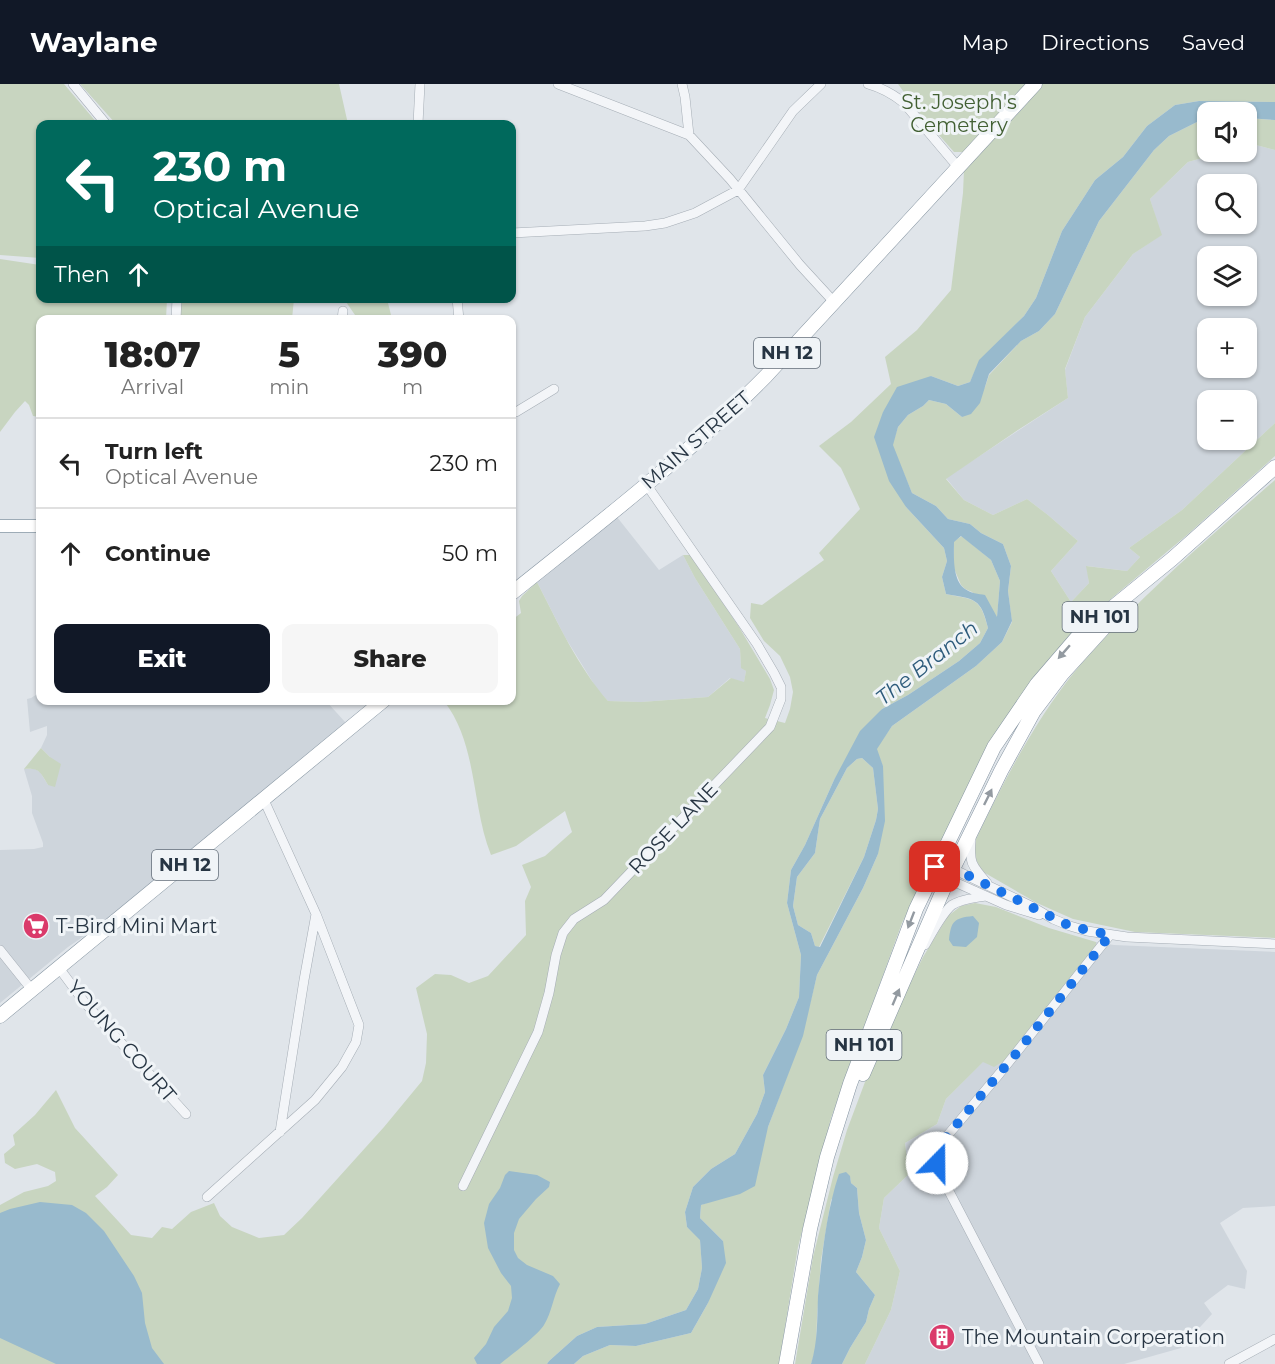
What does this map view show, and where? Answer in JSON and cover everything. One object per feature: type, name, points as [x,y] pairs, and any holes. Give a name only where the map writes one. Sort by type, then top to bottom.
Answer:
[{"type":"highway","name":"MAIN STREET","points":[[516,590],[646,484],[738,405],[1035,84]]},
{"type":"highway","name":"NH 101","points":[[786,1364],[810,1229],[826,1157],[850,1084],[916,909],[994,747],[1037,684],[1080,634],[1172,559],[1275,467]]},
{"type":"highway","name":"NH 101","points":[[810,1229],[849,1106],[950,874],[1001,771],[1034,711],[1062,674],[1115,615],[1172,559]]},
{"type":"highway","name":"NH 12","points":[[0,1016],[378,705]]},
{"type":"main road","points":[[0,526],[36,526]]},
{"type":"street","points":[[73,84],[103,120]]},
{"type":"street","points":[[418,120],[420,84]]},
{"type":"street","points":[[558,84],[689,135],[730,179],[800,266],[834,302]]},
{"type":"street","points":[[682,84],[689,135]]},
{"type":"street","points":[[516,233],[665,223],[695,213],[738,190],[793,111],[820,84]]},
{"type":"street","points":[[868,84],[885,90],[903,103],[958,167]]},
{"type":"street","points":[[516,412],[554,389]]},
{"type":"street","name":"ROSE LANE","points":[[463,1186],[538,1032],[563,933],[574,919],[604,900],[770,727],[781,699],[781,687],[757,644],[646,484]]},
{"type":"street","points":[[207,1197],[315,1100],[342,1067],[356,1042],[359,1025],[316,914],[264,800]]},
{"type":"street","points":[[975,823],[971,838],[971,861],[975,870],[991,887]]},
{"type":"street","points":[[935,867],[985,896],[1053,919]]},
{"type":"street","points":[[950,874],[991,887],[1070,926],[1110,935],[1275,944]]},
{"type":"street","points":[[907,972],[946,912],[953,905],[964,900],[985,896]]},
{"type":"street","points":[[280,1132],[316,914]]},
{"type":"street","points":[[1039,1364],[939,1172],[938,1155],[947,1136],[1008,1064],[1110,935]]},
{"type":"street","points":[[0,950],[32,990]]},
{"type":"street","name":"YOUNG COURT","points":[[59,969],[85,1003],[186,1114]]},
{"type":"street","points":[[1229,1364],[1275,1339]]},
{"type":"shaded area","points":[[1257,145],[1275,150],[1275,423],[1257,440],[1257,390],[1197,390],[1197,450],[1246,450],[1182,510],[1129,548],[1140,557],[1127,571],[1087,566],[1089,583],[1071,602],[1051,571],[1078,541],[1027,499],[993,515],[964,500],[946,478],[1068,398],[1065,370],[1085,317],[1133,254],[1161,235],[1150,199],[1188,162],[1197,160],[1197,162],[1257,162]]},
{"type":"shaded area","points":[[617,517],[659,570],[683,555],[740,649],[741,667],[746,671],[744,683],[730,678],[708,697],[641,702],[608,701],[597,689],[565,637],[537,582]]},
{"type":"shaded area","points":[[36,695],[36,705],[330,705],[346,723],[0,1003],[0,850],[43,847],[32,813],[32,796],[24,769],[35,769],[40,772],[48,785],[50,757],[41,748],[47,735],[47,726],[30,732],[27,699]]},
{"type":"shaded area","points":[[1096,942],[1114,945],[1275,952],[1275,1206],[1243,1208],[1220,1223],[1247,1271],[1245,1289],[1228,1285],[1204,1303],[1212,1314],[1181,1348],[1124,1364],[865,1364],[891,1310],[900,1271],[879,1228],[884,1198],[909,1174],[905,1143],[937,1124],[946,1099],[1096,947]]},
{"type":"green space","points":[[0,84],[64,84],[95,120],[36,120],[36,258],[0,255]]},
{"type":"green space","points":[[80,84],[339,84],[347,120],[112,120]]},
{"type":"green space","name":"St. Joseph's Cemetery","points":[[898,84],[1275,84],[1275,102],[1199,101],[1175,105],[1147,126],[1123,157],[1095,180],[1062,231],[1036,298],[1024,316],[980,360],[970,382],[958,386],[931,376],[883,412],[906,507],[944,548],[947,561],[942,577],[946,594],[970,599],[979,605],[988,628],[980,643],[959,661],[908,695],[882,709],[834,780],[805,845],[791,870],[787,903],[801,955],[799,997],[763,1075],[765,1092],[757,1114],[735,1154],[711,1169],[693,1187],[685,1212],[687,1227],[700,1239],[702,1268],[698,1289],[686,1310],[645,1324],[597,1327],[577,1336],[547,1364],[0,1364],[0,1205],[24,1192],[48,1186],[56,1181],[55,1172],[37,1164],[15,1169],[5,1163],[4,1154],[15,1145],[13,1135],[35,1115],[56,1090],[75,1128],[118,1175],[95,1196],[131,1235],[152,1238],[162,1227],[172,1229],[191,1212],[214,1203],[220,1216],[232,1227],[259,1238],[284,1235],[384,1127],[422,1081],[426,1063],[427,1034],[416,988],[435,974],[451,975],[469,983],[488,976],[526,935],[525,901],[531,887],[522,865],[545,856],[572,832],[565,811],[516,846],[491,855],[480,816],[469,756],[455,718],[447,705],[516,705],[516,617],[521,613],[519,601],[522,596],[537,582],[578,659],[608,701],[641,702],[708,697],[731,678],[744,682],[746,671],[741,668],[740,649],[683,555],[691,555],[770,679],[774,690],[765,718],[785,723],[793,692],[790,677],[780,656],[764,641],[750,618],[751,603],[762,605],[824,560],[819,553],[860,509],[841,468],[819,446],[851,422],[891,384],[885,357],[917,330],[951,290],[964,170],[1025,106],[1016,97],[964,152],[954,152],[916,109]]},
{"type":"green space","points":[[1257,119],[1275,120],[1275,150],[1257,145]]},
{"type":"green space","points":[[1197,122],[1197,160],[1188,162],[1150,199],[1162,235],[1133,254],[1085,317],[1065,369],[1068,398],[946,479],[964,500],[993,515],[1027,499],[1078,541],[1051,571],[1071,602],[1089,583],[1086,566],[1127,571],[1140,557],[1129,548],[1182,510],[1246,450],[1257,450],[1257,440],[1275,423],[1275,456],[1187,535],[1113,597],[1070,640],[1028,690],[931,865],[902,923],[831,1118],[798,1247],[779,1364],[574,1364],[583,1356],[610,1345],[636,1346],[691,1333],[708,1303],[723,1241],[700,1218],[701,1205],[709,1202],[768,1127],[802,1036],[817,975],[863,888],[878,854],[883,767],[876,749],[892,726],[976,666],[1002,642],[1012,622],[1008,591],[1011,566],[1003,544],[981,533],[970,524],[948,519],[936,506],[912,493],[892,445],[898,427],[908,415],[929,400],[946,404],[962,417],[985,387],[989,375],[1021,341],[1039,331],[1055,314],[1099,221],[1154,150],[1169,136]]},
{"type":"green space","points":[[0,259],[36,264],[36,303],[167,303],[166,315],[36,315],[36,416],[33,416],[25,401],[0,432]]},
{"type":"green space","points":[[181,303],[294,303],[292,315],[180,315]]},
{"type":"green space","points":[[347,303],[388,303],[391,315],[355,315]]},
{"type":"green space","points":[[1275,480],[1275,938],[1135,932],[1073,919],[1037,903],[985,873],[976,858],[976,839],[1017,759],[1065,684],[1113,629],[1152,590]]},
{"type":"green space","points":[[962,536],[991,560],[1000,581],[997,618],[972,592],[961,585],[953,566],[954,541]]},
{"type":"green space","points":[[41,748],[61,764],[55,787],[48,785],[37,770],[24,769]]},
{"type":"green space","points":[[862,758],[873,768],[878,809],[876,820],[864,857],[819,947],[815,946],[811,933],[798,925],[793,906],[797,877],[815,853],[820,819],[847,768],[857,759]]},
{"type":"green space","points":[[975,903],[996,907],[1049,928],[1096,942],[1096,947],[1005,1060],[994,1067],[983,1062],[946,1099],[937,1124],[905,1143],[909,1174],[884,1198],[879,1228],[900,1271],[891,1310],[865,1364],[842,1364],[866,1322],[875,1295],[856,1272],[866,1240],[859,1213],[857,1188],[851,1183],[850,1177],[831,1200],[821,1260],[816,1349],[811,1364],[795,1364],[813,1257],[833,1177],[847,1130],[874,1058],[923,957],[948,916],[961,906]]},
{"type":"water","points":[[1199,101],[1275,102],[1275,120],[1257,119],[1257,102],[1197,102],[1197,122],[1169,136],[1154,150],[1099,221],[1055,314],[1039,331],[1021,341],[989,374],[980,403],[971,414],[962,417],[946,404],[929,400],[908,415],[898,427],[893,445],[912,493],[936,506],[948,519],[970,524],[981,533],[1003,544],[1011,566],[1008,591],[1012,621],[1002,642],[976,666],[892,726],[877,749],[883,766],[885,821],[878,854],[863,888],[817,975],[803,1036],[768,1127],[755,1186],[740,1194],[701,1205],[700,1218],[723,1241],[726,1263],[691,1333],[636,1346],[610,1345],[583,1356],[574,1364],[547,1364],[577,1336],[597,1327],[645,1324],[686,1310],[698,1289],[702,1268],[700,1240],[687,1227],[685,1212],[693,1187],[711,1169],[735,1154],[757,1114],[765,1092],[763,1075],[799,997],[801,955],[787,903],[791,870],[860,731],[882,709],[908,695],[959,661],[980,643],[988,628],[979,605],[964,597],[946,594],[942,577],[947,561],[944,548],[906,507],[889,481],[874,437],[883,412],[897,387],[931,376],[958,386],[970,382],[979,360],[1024,316],[1036,298],[1062,231],[1095,180],[1123,157],[1147,126],[1175,105]],"holes":[[[961,536],[991,560],[1000,581],[997,617],[985,595],[967,590],[958,580],[954,542]],[[862,758],[873,768],[878,809],[864,857],[820,947],[815,946],[811,933],[798,925],[793,906],[797,877],[815,853],[820,819],[847,768],[857,759]]]},
{"type":"water","points":[[973,916],[979,923],[977,937],[966,947],[953,946],[949,940],[952,925],[958,919]]},
{"type":"water","points":[[509,1171],[537,1175],[550,1182],[549,1187],[519,1219],[514,1233],[514,1250],[518,1258],[527,1265],[553,1276],[560,1284],[547,1320],[536,1334],[500,1364],[477,1364],[474,1358],[486,1344],[494,1327],[508,1311],[512,1298],[511,1286],[501,1273],[488,1248],[484,1223],[489,1204]]},
{"type":"water","points":[[846,1172],[850,1176],[851,1183],[857,1188],[859,1213],[866,1240],[856,1272],[875,1295],[866,1322],[842,1364],[811,1364],[816,1339],[818,1296],[828,1219],[839,1174]]},
{"type":"water","points":[[40,1202],[72,1205],[86,1213],[104,1231],[134,1276],[142,1293],[145,1323],[152,1348],[164,1364],[56,1364],[0,1338],[0,1213]]},
{"type":"place","name":"T-Bird Mini Mart","points":[[36,926]]},
{"type":"place","name":"The Mountain Corperation","points":[[942,1337]]},
{"type":"route","points":[[935,867],[953,868],[1070,926],[1110,935],[947,1136],[941,1146],[937,1163]]},
{"type":"water label","name":"The Branch","points":[[927,663]]}]
